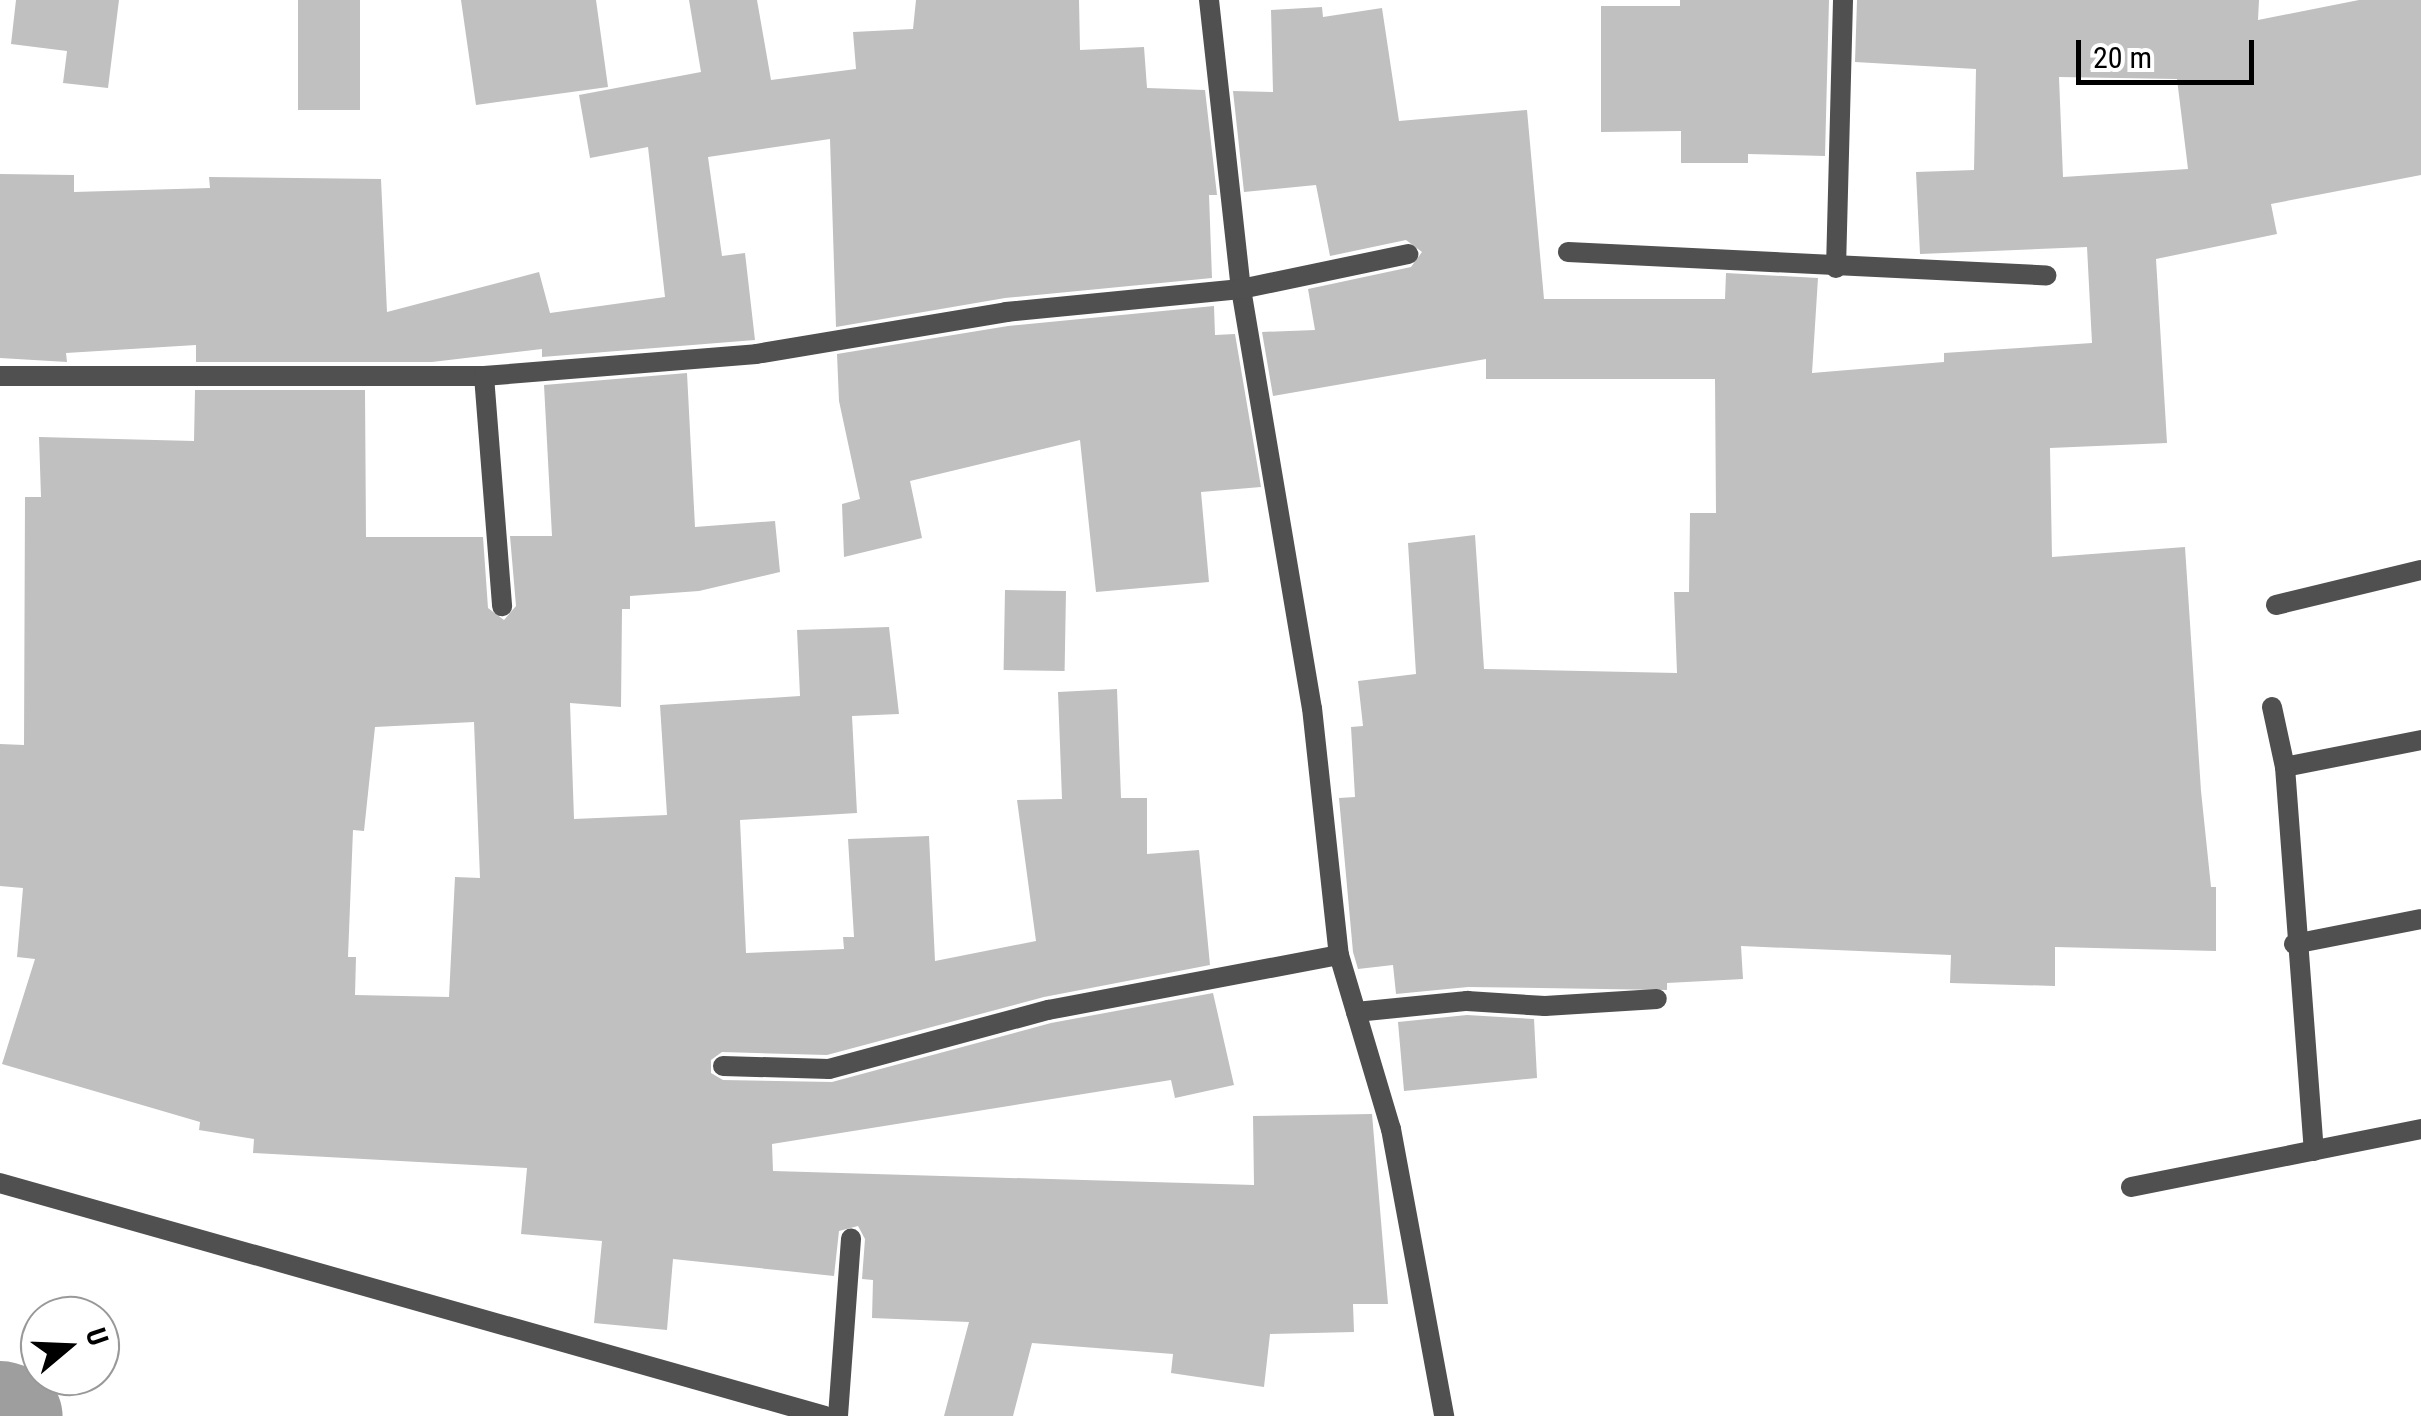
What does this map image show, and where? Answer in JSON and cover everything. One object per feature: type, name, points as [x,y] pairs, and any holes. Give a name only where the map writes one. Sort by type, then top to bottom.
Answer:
[{"type":"street","points":[[1209,0],[1241,289],[1312,708],[1339,955],[1391,1129],[1444,1416]]},
{"type":"street","points":[[1836,268],[1843,0]]},
{"type":"street","points":[[1568,252],[1836,268],[2046,275]]},
{"type":"street","points":[[0,376],[484,376],[756,354],[1006,312],[1241,289],[1408,254]]},
{"type":"street","points":[[484,376],[502,606]]},
{"type":"street","points":[[2276,605],[2421,570]]},
{"type":"street","points":[[2272,707],[2285,766],[2294,944],[2314,1151]]},
{"type":"street","points":[[2285,766],[2421,740]]},
{"type":"street","points":[[2294,944],[2421,919]]},
{"type":"street","points":[[722,1066],[829,1069],[1048,1010],[1339,955]]},
{"type":"street","points":[[1356,1012],[1468,1001],[1544,1006],[1657,1000]]},
{"type":"street","points":[[2131,1187],[2421,1130]]},
{"type":"street","points":[[0,1183],[825,1416]]},
{"type":"street","points":[[838,1416],[851,1238]]},
{"type":"building","points":[[16,0],[119,0],[108,88],[63,83],[67,51],[11,44]]},
{"type":"building","points":[[298,0],[360,0],[360,110],[298,110]]},
{"type":"building","points":[[461,0],[596,0],[608,87],[476,105]]},
{"type":"building","points":[[689,0],[757,0],[771,80],[856,69],[853,32],[913,29],[916,0],[1079,0],[1080,50],[1144,47],[1147,88],[1205,90],[1217,195],[1209,195],[1212,278],[1005,298],[836,327],[830,139],[708,157],[722,256],[745,253],[755,340],[542,357],[542,349],[432,362],[196,362],[196,345],[66,353],[67,362],[0,358],[0,174],[74,175],[74,192],[210,188],[209,177],[381,179],[387,312],[539,272],[550,313],[665,297],[648,147],[590,158],[579,95],[701,72]]},
{"type":"building","points":[[1680,0],[1829,0],[1825,156],[1748,154],[1748,163],[1681,163],[1681,131],[1601,132],[1601,6],[1680,6]]},
{"type":"building","points":[[1857,0],[2259,0],[2258,20],[2359,0],[2421,0],[2421,175],[2271,204],[2277,234],[2156,259],[2167,443],[2050,448],[2052,557],[2185,547],[2201,791],[2211,887],[2216,887],[2216,951],[2055,947],[2055,986],[1950,983],[1951,955],[1741,946],[1743,979],[1667,983],[1667,990],[1468,987],[1396,994],[1393,965],[1358,969],[1353,952],[1339,798],[1355,797],[1351,727],[1363,726],[1358,681],[1416,674],[1408,543],[1475,535],[1484,669],[1677,673],[1674,592],[1689,592],[1690,513],[1716,513],[1715,379],[1486,379],[1486,359],[1273,396],[1262,332],[1315,330],[1308,289],[1411,267],[1422,252],[1406,240],[1330,256],[1316,185],[1244,192],[1233,91],[1273,92],[1271,10],[1322,7],[1323,17],[1382,8],[1399,121],[1527,110],[1544,299],[1725,299],[1726,273],[1818,278],[1812,373],[1944,362],[1944,353],[2092,343],[2087,247],[1920,254],[1916,172],[1974,170],[1976,69],[1855,62]],"holes":[[[2059,77],[2177,79],[2188,169],[2063,177]]]},
{"type":"building","points":[[1214,306],[1215,335],[1235,334],[1261,487],[1201,492],[1209,582],[1096,592],[1080,440],[910,481],[922,538],[844,557],[842,504],[860,499],[839,401],[837,354],[1008,326]]},
{"type":"building","points":[[687,373],[695,527],[775,521],[780,572],[699,591],[630,596],[630,609],[622,609],[621,707],[570,703],[574,819],[667,815],[660,705],[800,696],[797,630],[889,627],[899,714],[852,716],[857,813],[740,820],[746,953],[844,949],[843,937],[854,937],[848,839],[929,836],[935,961],[1036,941],[1017,800],[1062,799],[1058,692],[1117,689],[1121,798],[1147,798],[1147,854],[1199,850],[1210,965],[1044,997],[827,1055],[722,1052],[711,1060],[711,1073],[723,1080],[832,1082],[1051,1023],[1213,993],[1234,1085],[1175,1098],[1171,1080],[772,1144],[773,1171],[1254,1185],[1253,1116],[1372,1114],[1388,1304],[1353,1304],[1354,1332],[1270,1334],[1264,1387],[1171,1373],[1173,1354],[1032,1343],[1013,1416],[944,1416],[969,1322],[872,1318],[873,1280],[862,1279],[865,1239],[858,1226],[839,1231],[834,1276],[673,1259],[667,1330],[594,1323],[602,1241],[521,1234],[527,1168],[253,1153],[254,1139],[199,1130],[200,1122],[2,1064],[35,959],[17,957],[23,888],[0,886],[0,744],[24,745],[25,497],[41,497],[39,437],[194,441],[195,390],[365,390],[366,537],[483,537],[488,608],[504,620],[516,606],[510,536],[552,536],[544,385]],"holes":[[[474,722],[480,878],[455,877],[449,997],[355,995],[356,957],[348,957],[353,830],[364,831],[375,727]]]},
{"type":"building","points":[[1005,590],[1066,591],[1065,671],[1004,670]]},
{"type":"building","points":[[1467,1015],[1534,1019],[1537,1078],[1404,1091],[1398,1022]]},
{"type":"waterway","points":[[0,1413],[10,1416]]}]
